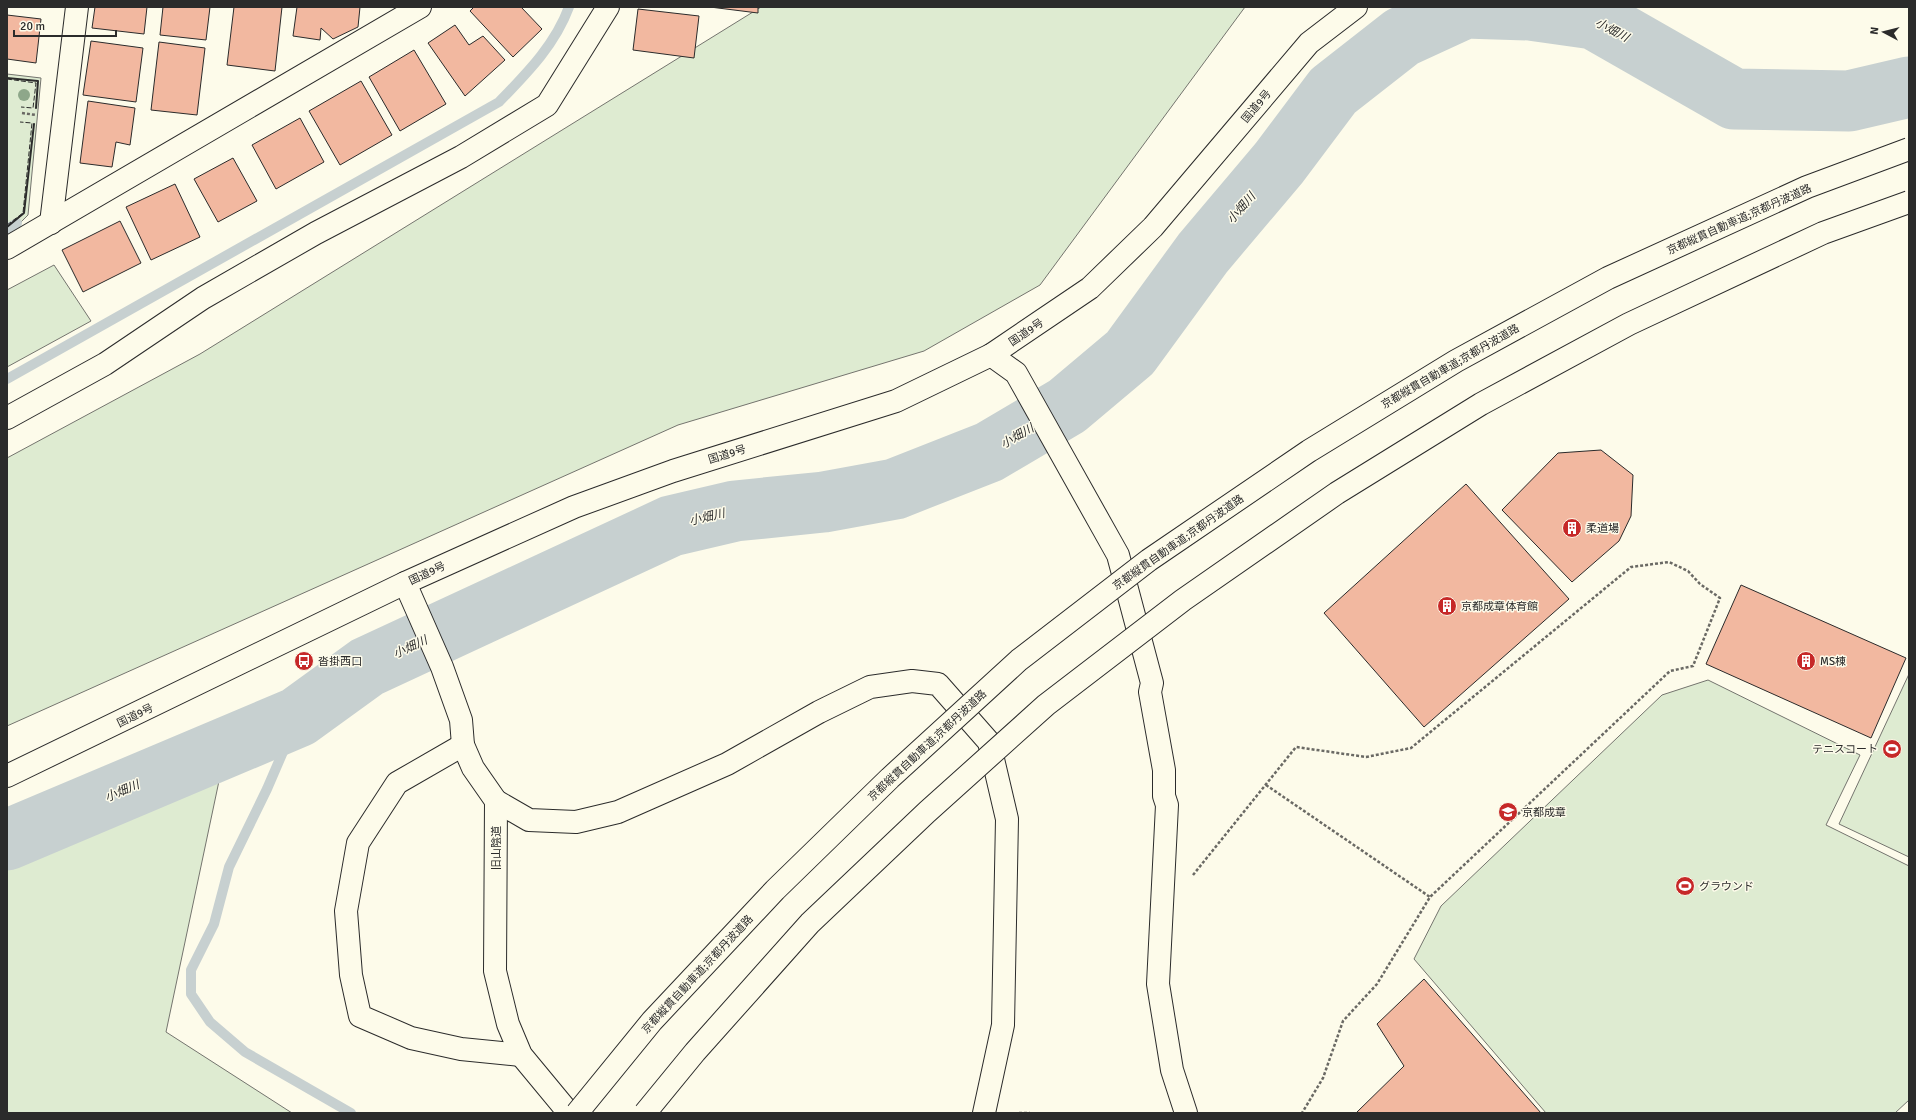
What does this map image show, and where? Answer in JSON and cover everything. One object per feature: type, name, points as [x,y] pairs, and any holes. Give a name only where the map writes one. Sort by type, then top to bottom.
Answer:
[{"type":"main road","points":[[50,223],[77,7]]},
{"type":"main road","points":[[7,248],[420,7]]},
{"type":"main road","points":[[7,418],[105,364],[203,298],[316,233],[461,157],[548,105],[608,7]]},
{"type":"main road","name":"国道9号","points":[[7,776],[405,583],[574,507],[673,471],[896,402],[990,355],[1090,288],[1153,227],[1309,44],[1356,7]]},
{"type":"main road","name":"京都縦貫自動車道;京都丹波道路","points":[[577,1113],[652,1021],[775,890],[890,778],[1019,660],[1150,560],[1309,451],[1456,361],[1608,278],[1807,187],[1909,149]]},
{"type":"main road","points":[[645,1113],[695,1052],[821,913],[927,812],[1046,706],[1183,600],[1337,493],[1481,404],[1629,324],[1823,233],[1909,202]]},
{"type":"main road","points":[[990,355],[1016,373],[1118,555],[1152,683],[1150,692],[1164,770],[1164,796],[1167,805],[1158,984],[1172,1070],[1186,1113]]},
{"type":"main road","points":[[405,583],[442,667],[461,720],[463,745],[473,768],[496,801],[529,820],[576,822],[618,812],[727,764],[819,712],[870,687],[912,681],[938,684],[989,742],[1007,819],[1003,1025],[984,1113]]},
{"type":"main road","points":[[463,745],[397,783],[358,843],[346,911],[351,975],[360,1016],[411,1038],[461,1049],[520,1055]]},
{"type":"main road","name":"旧山陰道","points":[[496,801],[495,971],[508,1024],[520,1055],[569,1113]]},
{"type":"path","points":[[1191,878],[1296,747],[1366,757],[1411,748],[1632,567],[1669,562],[1688,571],[1700,584],[1720,598],[1692,666],[1670,672],[1430,896],[1377,984],[1342,1021],[1323,1078],[1302,1113]]},
{"type":"path","points":[[1266,785],[1430,896]]},
{"type":"path","points":[[1019,1113],[1030,1113]]},
{"type":"green space","points":[[761,7],[1245,7],[1040,285],[924,351],[678,425],[7,726],[7,458],[200,354]]},
{"type":"green space","points":[[7,74],[41,78],[28,215],[7,234]]},
{"type":"green space","points":[[54,265],[91,321],[7,367],[7,290]]},
{"type":"green space","name":"テニスコート","points":[[1909,674],[1909,857],[1839,824]]},
{"type":"green space","name":"グラウンド","points":[[1708,680],[1860,755],[1826,825],[1909,866],[1909,1100],[1895,1113],[1546,1113],[1414,959],[1441,906],[1662,695]]},
{"type":"green space","points":[[219,781],[166,1032],[292,1113],[7,1113],[7,842]]},
{"type":"building","points":[[95,7],[147,7],[144,34],[92,28]]},
{"type":"building","points":[[163,7],[210,7],[206,40],[160,35]]},
{"type":"building","points":[[234,7],[282,7],[275,71],[227,65]]},
{"type":"building","points":[[297,7],[360,7],[358,27],[333,39],[321,28],[320,40],[293,36]]},
{"type":"building","points":[[474,7],[521,7],[542,29],[513,57],[470,11]]},
{"type":"building","points":[[710,7],[758,7],[758,13]]},
{"type":"building","points":[[638,9],[699,16],[694,58],[633,50]]},
{"type":"building","points":[[7,15],[41,19],[36,63],[7,59]]},
{"type":"building","points":[[455,25],[469,45],[483,36],[505,60],[465,96],[428,43]]},
{"type":"building","points":[[91,41],[143,48],[136,102],[83,95]]},
{"type":"building","points":[[159,42],[205,48],[197,115],[151,110]]},
{"type":"building","points":[[414,50],[446,104],[400,131],[369,77]]},
{"type":"building","points":[[361,81],[392,135],[340,165],[309,111]]},
{"type":"building","points":[[88,101],[135,108],[130,145],[116,142],[112,167],[80,163]]},
{"type":"building","points":[[300,118],[324,162],[276,189],[252,145]]},
{"type":"building","points":[[233,158],[257,201],[218,222],[194,179]]},
{"type":"building","points":[[175,184],[200,237],[151,260],[126,207]]},
{"type":"building","points":[[120,221],[141,263],[83,292],[62,250]]},
{"type":"building","name":"柔道場","points":[[1601,450],[1633,475],[1631,516],[1619,541],[1572,582],[1502,510],[1558,453]]},
{"type":"building","name":"京都成章体育館","points":[[1466,484],[1569,599],[1424,727],[1324,613]]},
{"type":"building","name":"MS棟","points":[[1741,585],[1906,658],[1871,738],[1706,664]]},
{"type":"building","points":[[1424,979],[1541,1113],[1356,1113],[1404,1066],[1377,1024]]},
{"type":"waterway","points":[[7,379],[499,102],[530,69],[548,46],[556,34],[569,7]]},
{"type":"waterway","name":"小畑川","points":[[7,840],[298,717],[367,667],[671,526],[735,511],[824,502],[895,489],[989,452],[1067,406],[1130,353],[1203,253],[1279,163],[1333,91],[1402,37],[1465,8],[1530,10],[1594,19],[1734,99],[1849,101],[1909,87]]},
{"type":"waterway","points":[[7,229],[17,223]]},
{"type":"waterway","points":[[298,717],[267,789],[229,867],[214,924],[191,970],[191,994],[210,1022],[245,1052],[351,1113]]},
{"type":"fence","points":[[7,79],[36,83],[33,108],[21,107]]},
{"type":"fence","points":[[7,225],[23,213],[32,123],[20,122]]},
{"type":"wall","points":[[7,78],[38,81],[36,108]]},
{"type":"wall","points":[[7,227],[24,213],[34,124]]},
{"type":"place","name":"柔道場","points":[[1572,528]]},
{"type":"place","name":"京都成章体育館","points":[[1447,606]]},
{"type":"place","name":"沓掛西口","points":[[304,661]]},
{"type":"place","name":"MS棟","points":[[1806,661]]},
{"type":"place","name":"テニスコート","points":[[1892,749]]},
{"type":"place","name":"京都成章","points":[[1508,812]]},
{"type":"place","name":"グラウンド","points":[[1685,886]]}]
